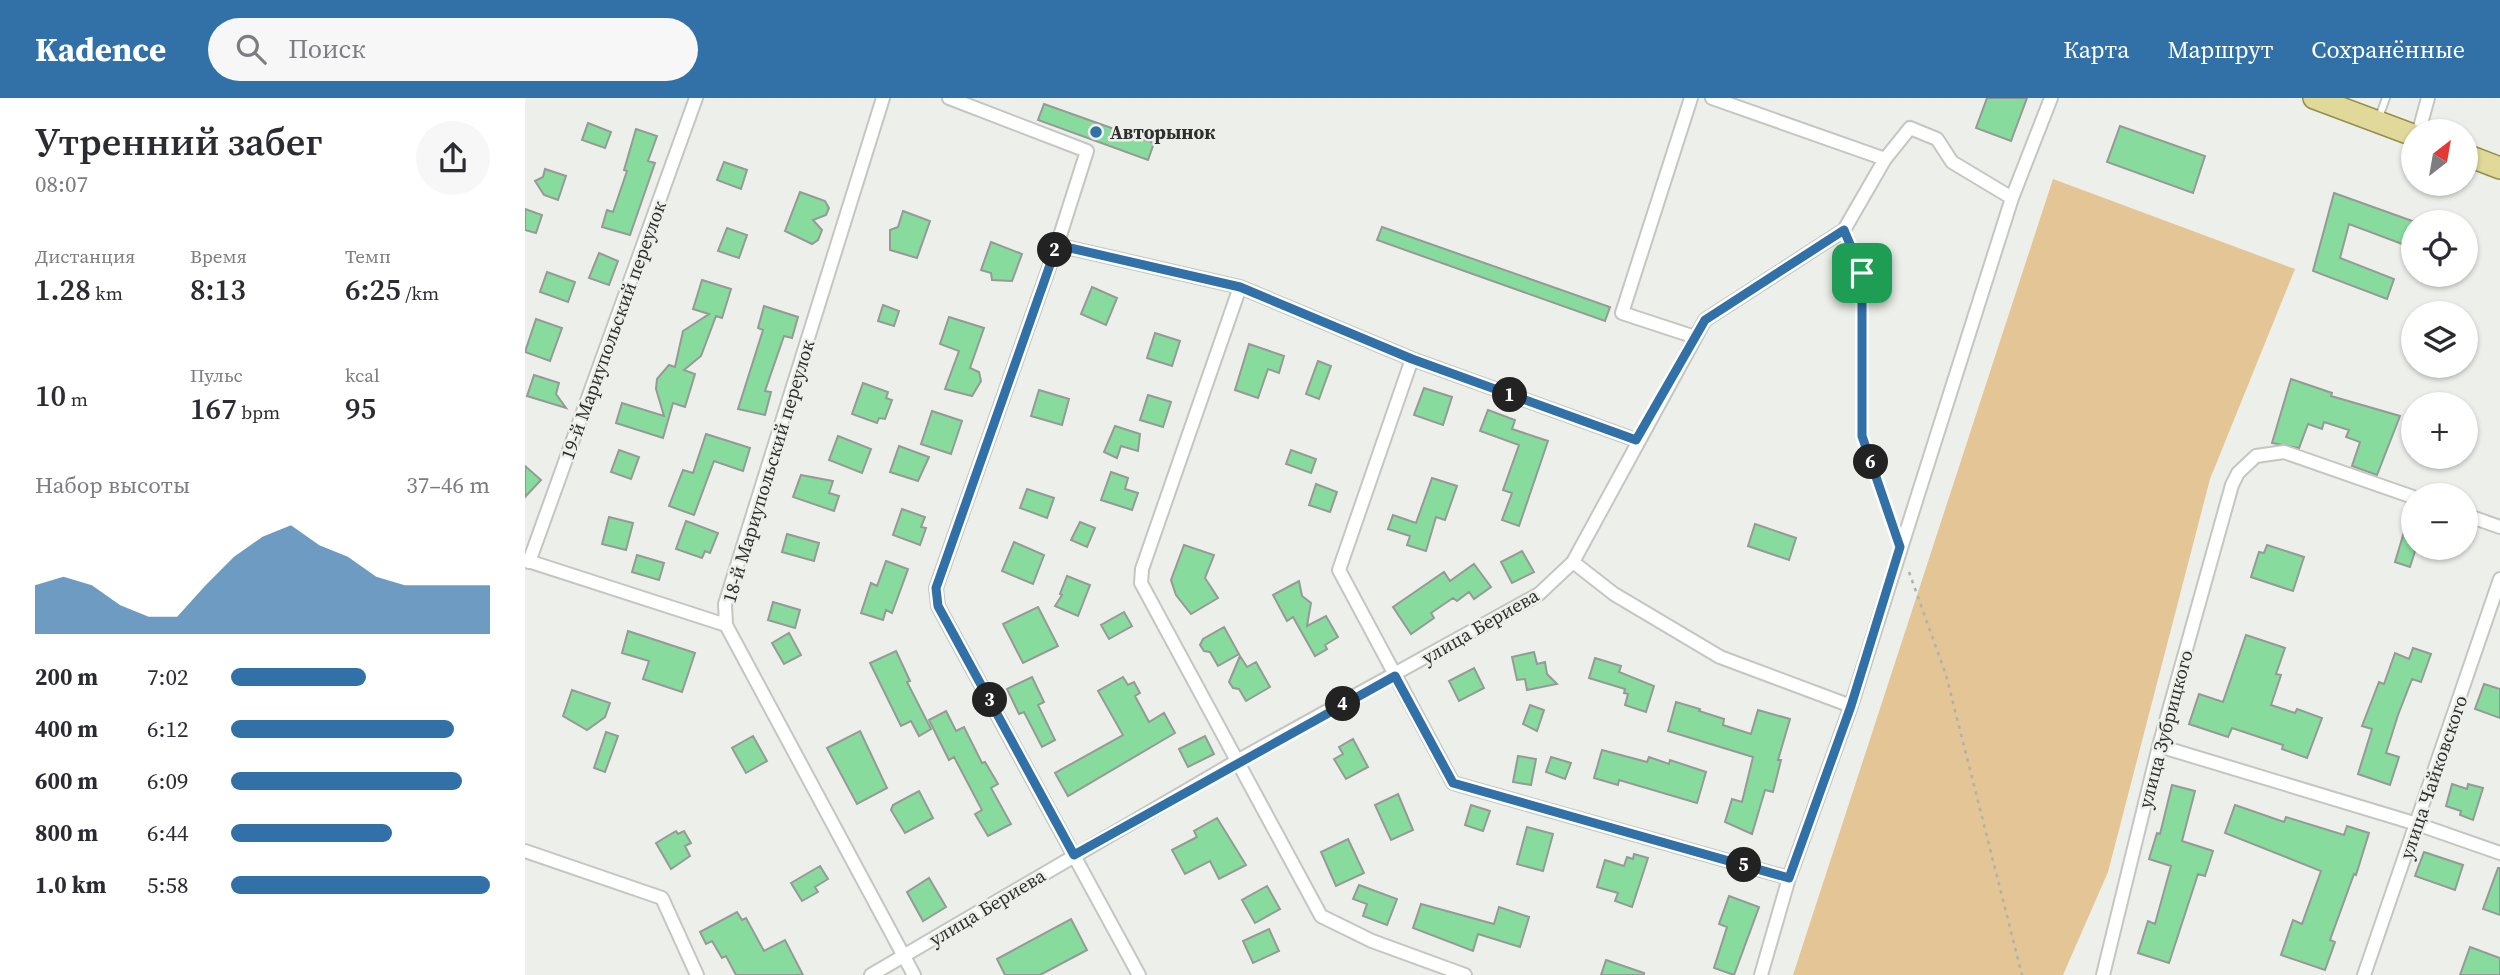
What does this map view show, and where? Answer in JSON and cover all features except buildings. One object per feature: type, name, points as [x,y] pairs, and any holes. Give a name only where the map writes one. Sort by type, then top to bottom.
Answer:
[{"type":"main road","points":[[2316,98],[2401,131]]},
{"type":"main road","points":[[2478,159],[2500,167]]},
{"type":"street","name":"19-й Мариупольский переулок","points":[[527,561],[697,98]]},
{"type":"street","name":"18-й Мариупольский переулок","points":[[883,98],[725,604],[726,625],[914,975]]},
{"type":"street","points":[[949,98],[1087,151],[1057,245],[936,588],[938,606],[1139,975]]},
{"type":"street","points":[[1691,98],[1622,313],[1695,337]]},
{"type":"street","points":[[1713,98],[1885,159]]},
{"type":"street","points":[[1761,975],[1789,878],[1851,706],[2012,198],[2051,98]]},
{"type":"street","points":[[2422,119],[2428,98]]},
{"type":"street","points":[[1844,230],[1885,159],[1910,128],[1937,139],[1952,162],[2012,198]]},
{"type":"street","name":"улица Бериева","points":[[871,975],[1237,761],[1539,594],[1573,562],[1636,440],[1705,320],[1844,230]]},
{"type":"street","points":[[1057,245],[1240,287],[1412,359],[1636,440]]},
{"type":"street","points":[[1240,287],[1142,569],[1141,583],[1321,916],[1362,937],[1465,975]]},
{"type":"street","points":[[1412,359],[1339,570],[1453,783],[1789,878]]},
{"type":"street","name":"улица Зубрицкого","points":[[2103,975],[2159,746],[2232,485],[2238,473],[2256,456],[2284,452],[2401,493]]},
{"type":"street","points":[[2478,519],[2500,527]]},
{"type":"street","points":[[527,561],[726,625]]},
{"type":"street","points":[[1573,562],[1614,594],[1720,657],[1851,706]]},
{"type":"street","name":"улица Чайковского","points":[[2364,975],[2500,579]]},
{"type":"street","points":[[2159,746],[2417,824],[2500,853]]},
{"type":"street","points":[[525,851],[662,898],[697,975]]},
{"type":"lane","points":[[2378,122],[2386,98]]},
{"type":"path","points":[[1844,230],[1862,273],[1862,436],[1946,675],[2022,975]]},
{"type":"shaded area","points":[[2053,179],[2295,269],[2210,479],[2108,872],[2063,975],[1793,975]]},
{"type":"place","name":"Авторынок","points":[[1096,132]]},
{"type":"route","points":[[1844,230],[1862,273],[1862,436],[1900,547],[1851,706],[1789,878],[1453,783],[1395,676],[1237,761],[1074,855],[938,606],[936,588],[1057,245],[1240,287],[1412,359],[1636,440],[1705,320],[1844,230]]}]
